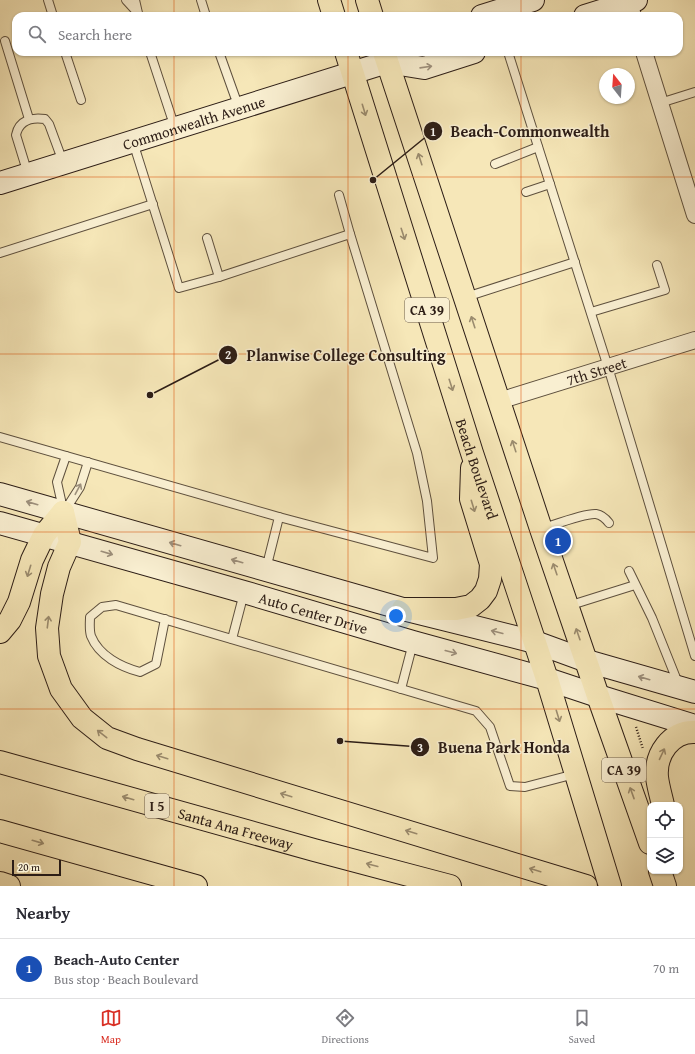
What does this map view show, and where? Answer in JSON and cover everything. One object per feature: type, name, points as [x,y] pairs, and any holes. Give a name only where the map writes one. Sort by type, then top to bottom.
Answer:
[{"type":"main road","points":[[329,0],[333,12]]},
{"type":"main road","points":[[367,0],[371,12]]},
{"type":"main road","points":[[493,12],[524,1]]},
{"type":"main road","points":[[602,12],[631,5]]},
{"type":"main road","name":"Beach Boulevard","points":[[347,56],[472,453],[547,679],[599,855],[610,886]]},
{"type":"main road","name":"Commonwealth Avenue","points":[[0,183],[352,73],[388,56]]},
{"type":"main road","name":"CA 39","points":[[390,56],[465,297],[541,529],[648,838]]},
{"type":"main road","name":"Commonwealth Avenue","points":[[393,56],[424,68],[462,56]]},
{"type":"main road","points":[[403,609],[456,609],[470,606],[480,599],[486,590],[490,579],[491,564],[471,499],[472,453]]},
{"type":"main road","name":"Auto Center Drive","points":[[0,494],[403,609],[535,642],[587,661],[687,690]]},
{"type":"main road","points":[[0,632],[10,620],[19,602],[32,560],[44,535],[63,512]]},
{"type":"main road","points":[[63,512],[70,542],[59,567],[52,594],[47,628],[49,656],[61,689],[82,718],[107,738],[137,750],[586,886]]},
{"type":"main road","name":"Auto Center Drive","points":[[0,523],[547,679],[695,726]]},
{"type":"main road","points":[[244,592],[249,584],[265,583],[349,607],[361,605],[366,598]]},
{"type":"main road","points":[[662,802],[657,776],[658,763],[662,750],[671,740],[686,732],[695,732]]},
{"type":"main road","name":"Santa Ana Freeway","points":[[0,762],[314,850],[450,886]]},
{"type":"main road","points":[[0,831],[196,886]]},
{"type":"main road","points":[[0,884],[9,886]]},
{"type":"street","points":[[645,56],[695,215]]},
{"type":"street","name":"7th Street","points":[[499,401],[695,340]]},
{"type":"lane","points":[[48,0],[52,12]]},
{"type":"lane","points":[[126,0],[136,12]]},
{"type":"lane","points":[[135,0],[138,12]]},
{"type":"lane","points":[[201,0],[205,12]]},
{"type":"lane","points":[[5,41],[29,119]]},
{"type":"lane","points":[[66,56],[81,100]]},
{"type":"lane","points":[[151,56],[176,128]]},
{"type":"lane","points":[[220,56],[239,109]]},
{"type":"lane","points":[[509,56],[591,312],[695,656]]},
{"type":"lane","points":[[660,103],[695,92]]},
{"type":"lane","points":[[28,174],[16,135],[17,129],[21,124],[29,119],[45,119],[49,124],[64,163]]},
{"type":"lane","points":[[133,142],[179,288],[219,277],[350,234]]},
{"type":"lane","points":[[495,164],[538,148]]},
{"type":"lane","points":[[526,192],[550,184]]},
{"type":"lane","points":[[0,437],[279,518],[434,558],[427,501],[417,453],[339,195]]},
{"type":"lane","points":[[0,253],[153,204]]},
{"type":"lane","points":[[208,238],[219,277]]},
{"type":"lane","points":[[465,297],[575,262]]},
{"type":"lane","points":[[591,312],[665,290],[657,265]]},
{"type":"lane","points":[[63,512],[57,482],[66,456]]},
{"type":"lane","points":[[63,512],[80,487],[88,462]]},
{"type":"lane","points":[[541,529],[587,515],[596,514],[607,519],[609,523]]},
{"type":"lane","points":[[266,570],[279,518]]},
{"type":"lane","points":[[629,571],[687,690]]},
{"type":"lane","points":[[568,606],[635,585]]},
{"type":"lane","points":[[232,639],[244,592]]},
{"type":"lane","points":[[165,619],[156,664],[140,672],[125,668],[100,651],[90,635],[90,617],[102,607],[116,605],[165,619],[476,711],[490,727],[510,786],[525,787],[576,774]]},
{"type":"lane","points":[[401,689],[413,642]]},
{"type":"path","points":[[635,724],[644,750]]},
{"type":"place","name":"Beach-Commonwealth","points":[[373,180]]},
{"type":"place","name":"Planwise College Consulting","points":[[150,395]]},
{"type":"place","name":"Beach-Auto Center","points":[[558,541]]},
{"type":"place","name":"Buena Park Honda","points":[[340,741]]}]
